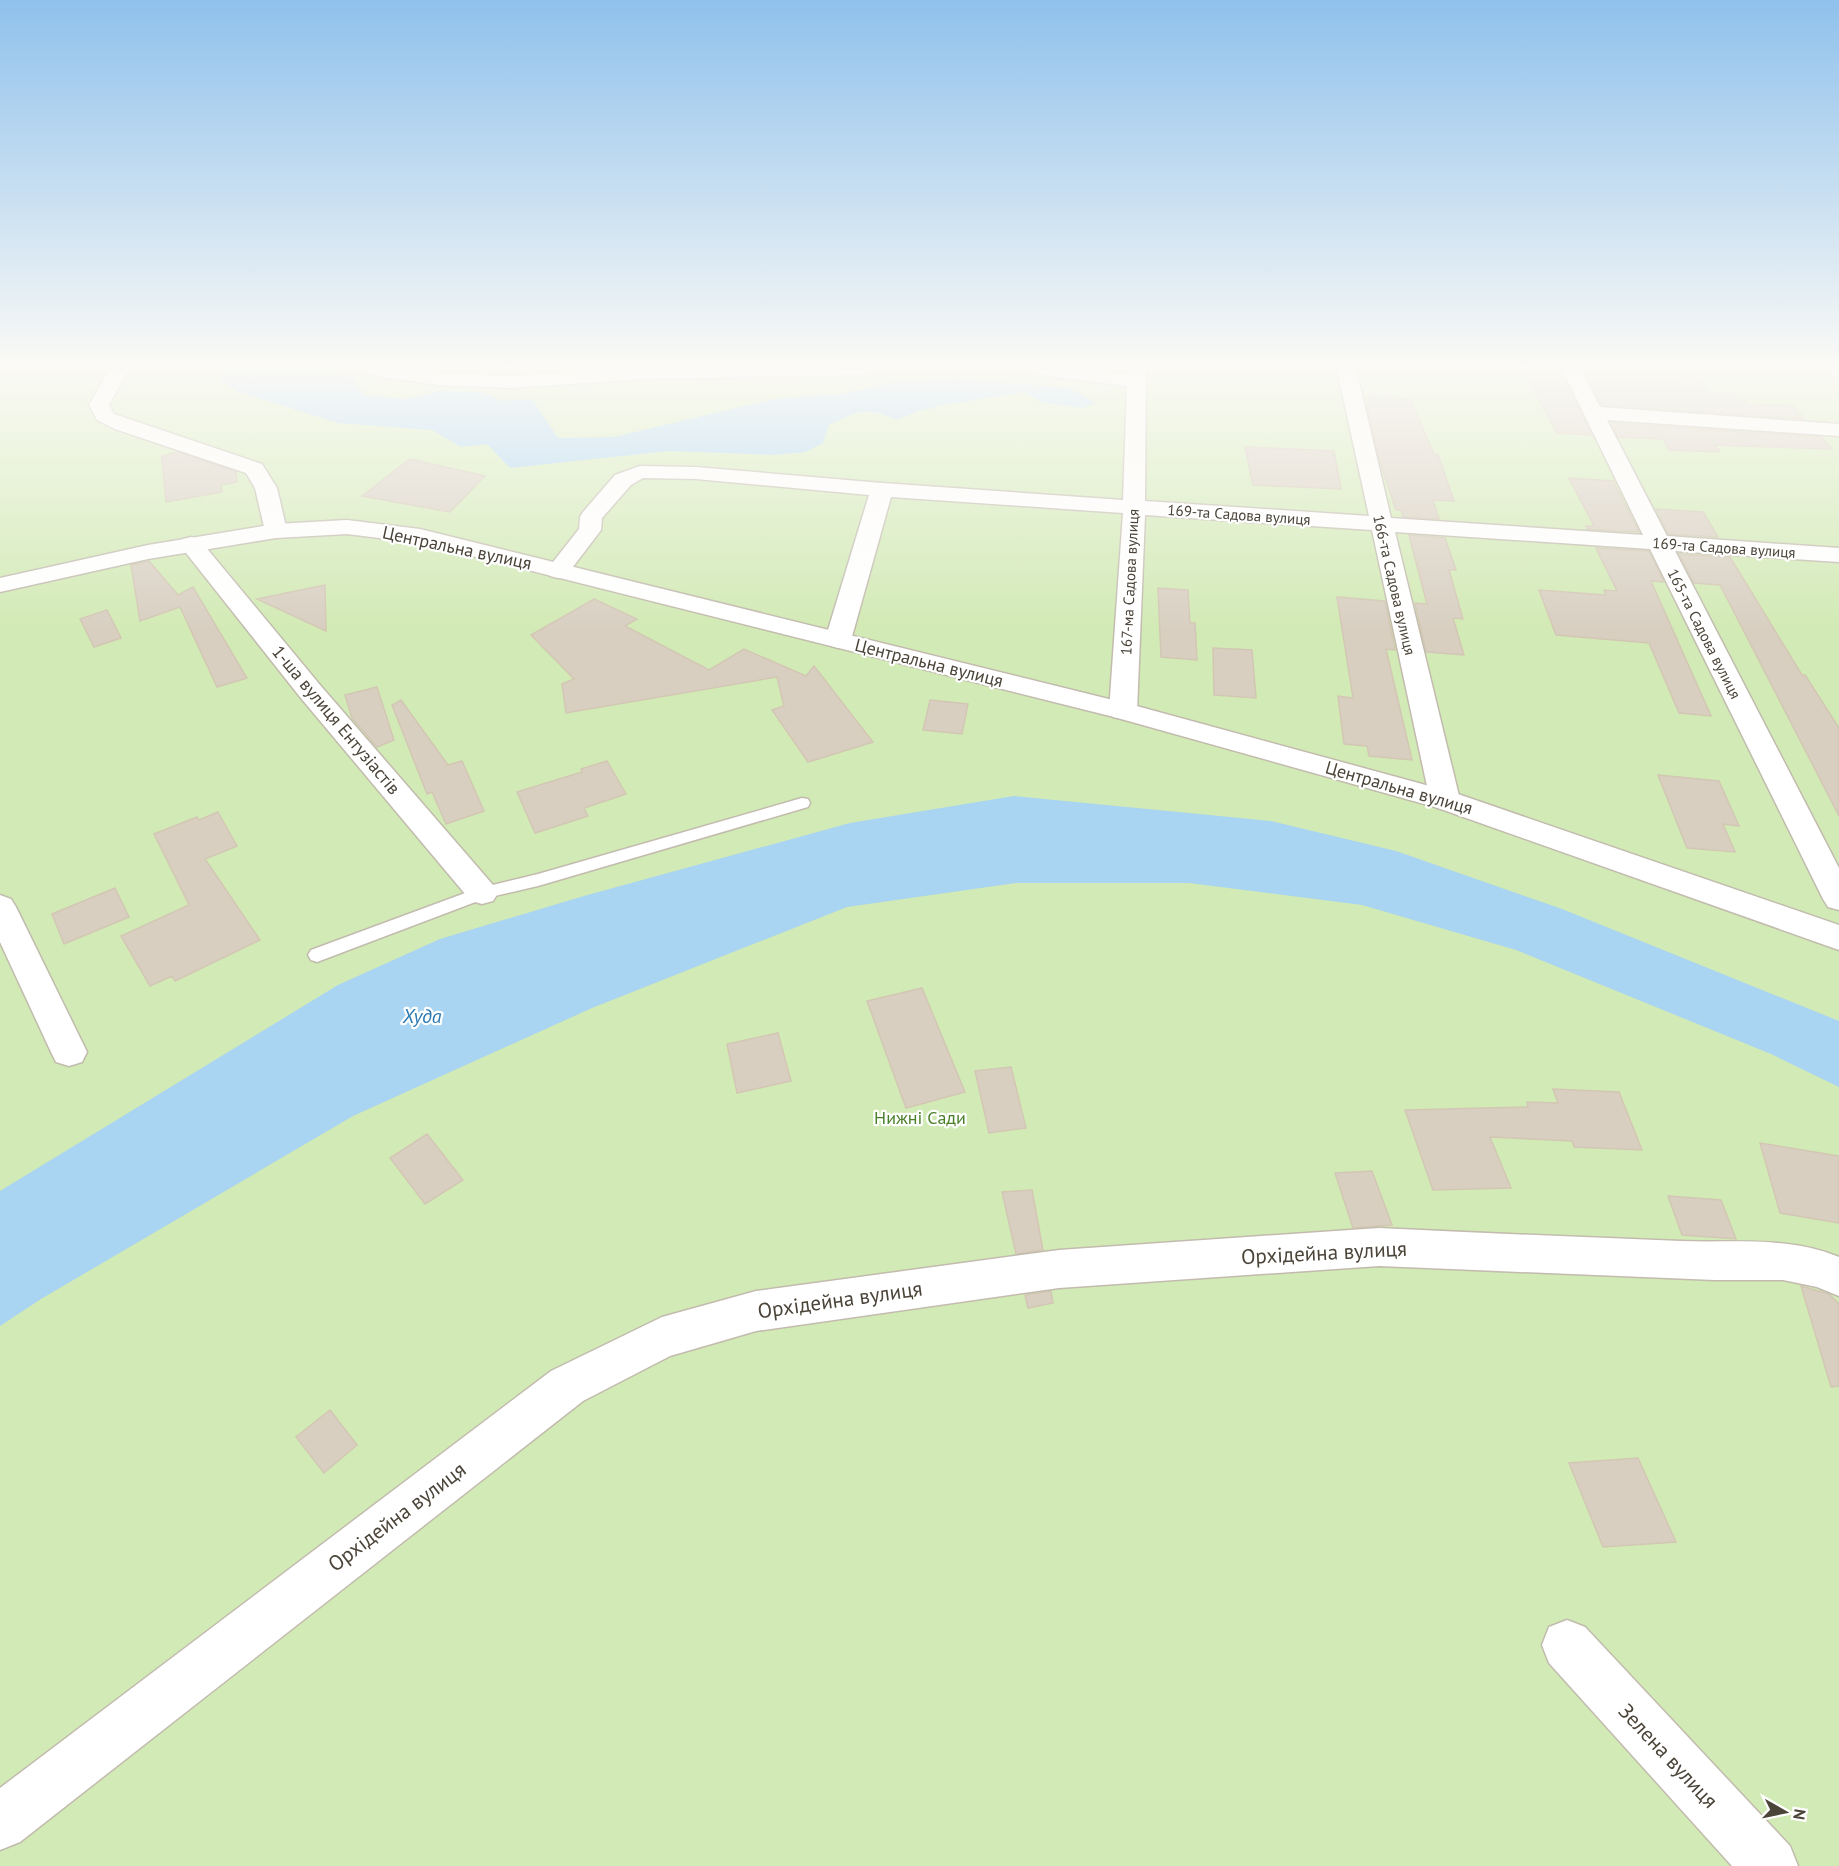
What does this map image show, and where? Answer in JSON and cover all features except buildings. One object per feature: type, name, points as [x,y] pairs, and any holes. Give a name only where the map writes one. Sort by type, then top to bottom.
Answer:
[{"type":"street","points":[[216,456],[254,469],[266,488],[276,531]]},
{"type":"street","name":"167-ма Садова вулиця","points":[[1123,711],[1135,456]]},
{"type":"street","name":"166-та Садова вулиця","points":[[1365,456],[1445,800]]},
{"type":"street","name":"165-та Садова вулиця","points":[[1614,456],[1839,898]]},
{"type":"street","name":"169-та Садова вулиця","points":[[558,571],[590,530],[591,517],[623,480],[640,472],[696,473],[882,490],[1839,555]]},
{"type":"street","points":[[838,640],[882,490]]},
{"type":"street","name":"Центральна вулиця","points":[[0,585],[191,544],[276,531],[346,527],[420,536],[1123,711],[1445,800],[1839,938]]},
{"type":"street","name":"1-ша вулиця Ентузіастів","points":[[191,544],[310,691],[482,893]]},
{"type":"street","points":[[0,907],[69,1052]]},
{"type":"street","name":"Орхідейна вулиця","points":[[0,1822],[567,1386],[662,1338],[756,1311],[1059,1269],[1379,1247],[1783,1261],[1822,1269],[1839,1277]]},
{"type":"street","name":"Зелена вулиця","points":[[1567,1646],[1770,1866]]},
{"type":"lane","points":[[317,955],[482,893],[538,880],[802,803]]},
{"type":"green space","name":"Нижні Сади","points":[[0,456],[1839,456],[1839,1866],[0,1866]]},
{"type":"water","points":[[499,456],[621,456],[510,468]]},
{"type":"water","name":"Худа","points":[[1014,796],[1271,821],[1396,851],[1562,909],[1839,1021],[1839,1087],[1771,1054],[1516,950],[1362,905],[1189,883],[1016,883],[847,907],[592,1008],[353,1116],[41,1299],[0,1326],[0,1191],[338,985],[440,939],[584,896],[850,823]]}]
